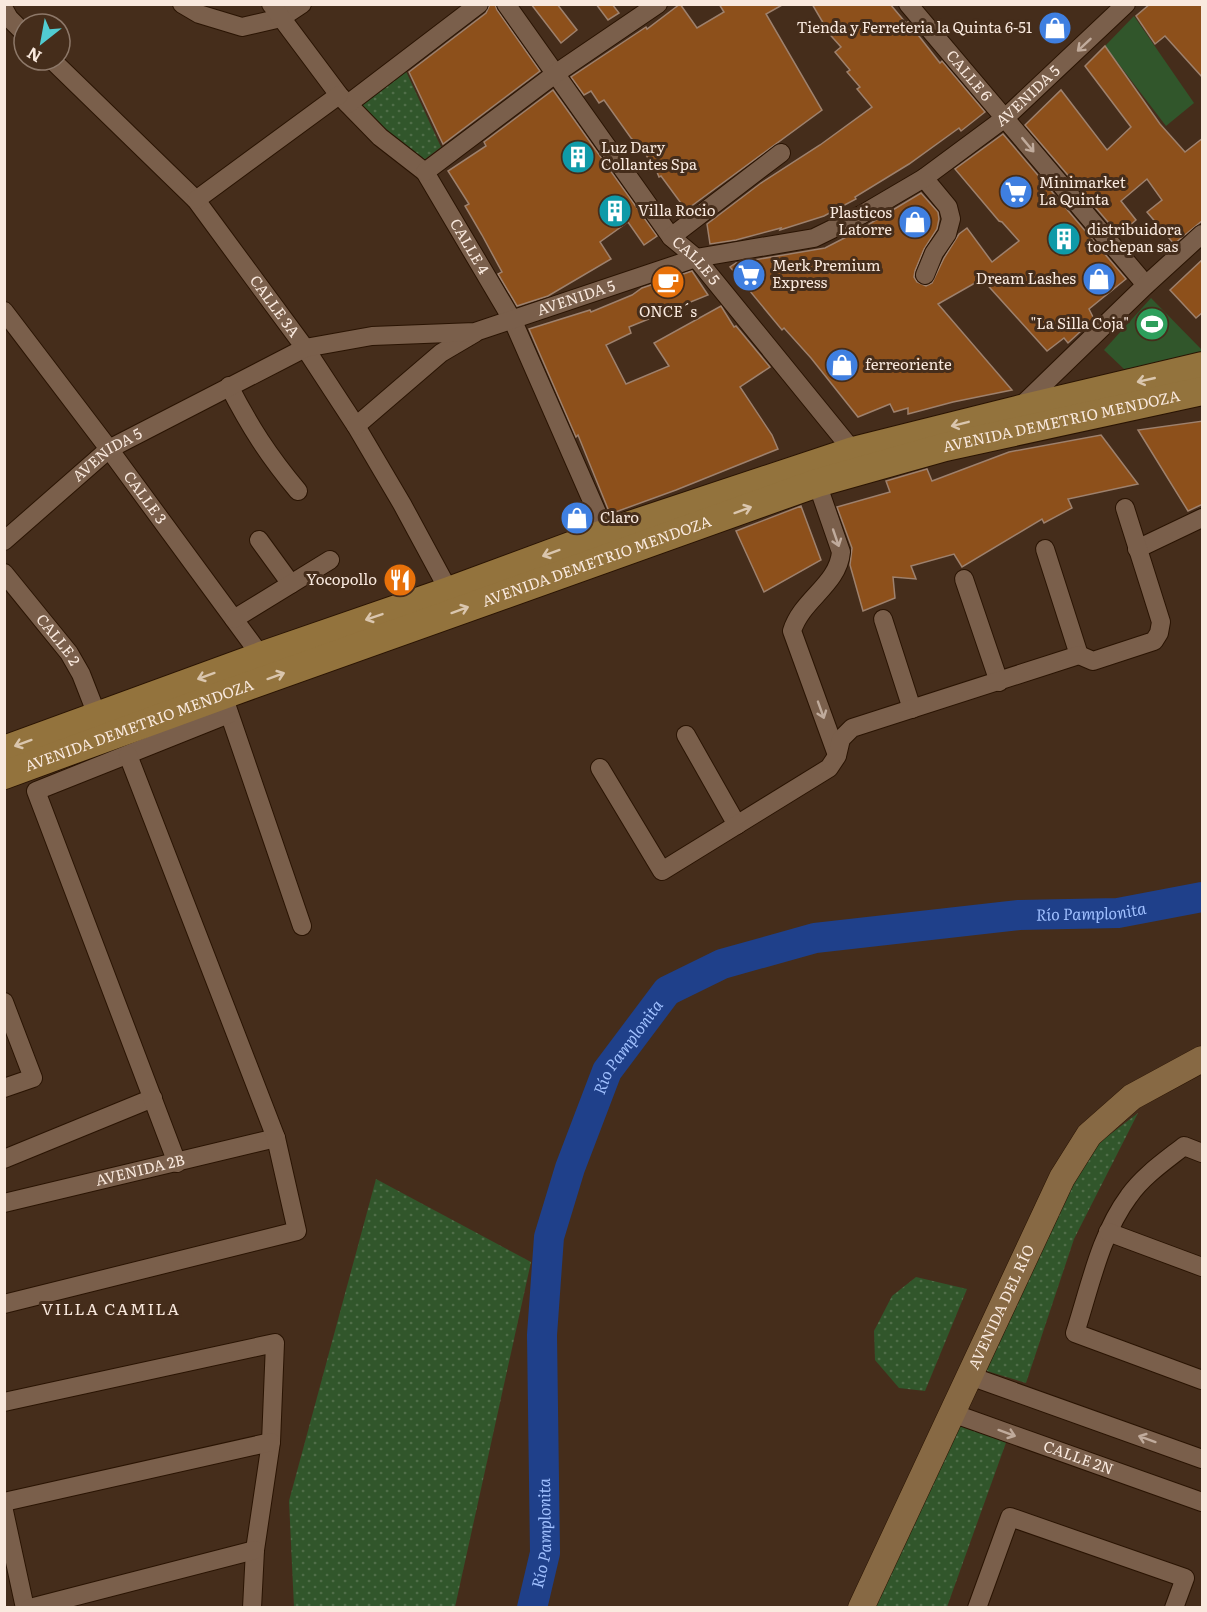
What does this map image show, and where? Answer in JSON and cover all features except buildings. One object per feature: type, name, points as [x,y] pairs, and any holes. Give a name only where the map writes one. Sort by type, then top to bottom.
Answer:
[{"type":"main road","name":"AVENIDA DEMETRIO MENDOZA","points":[[4,750],[606,533],[853,451],[1203,366]]},
{"type":"main road","name":"AVENIDA DEMETRIO MENDOZA","points":[[4,775],[226,705],[817,483],[945,447],[1203,391]]},
{"type":"main road","name":"AVENIDA DEL RÍO","points":[[861,1608],[1062,1178],[1089,1135],[1132,1097],[1203,1059]]},
{"type":"street","points":[[6,17],[22,4]]},
{"type":"street","points":[[182,4],[199,14],[242,27],[276,11],[302,4]]},
{"type":"street","points":[[196,200],[479,4]]},
{"type":"street","name":"CALLE 5","points":[[506,4],[671,237],[696,258],[853,451]]},
{"type":"street","points":[[425,172],[555,74],[658,4]]},
{"type":"street","name":"AVENIDA 5","points":[[4,541],[109,449],[305,348],[372,336],[475,332],[696,258],[814,238],[861,215],[924,178],[1005,118],[1126,4]]},
{"type":"street","name":"CALLE 6","points":[[915,7],[1146,285]]},
{"type":"street","name":"CALLE 4","points":[[276,11],[343,100],[380,136],[425,172],[513,321],[606,533]]},
{"type":"street","name":"CALLE 3A","points":[[64,72],[196,200],[305,348],[356,426],[449,591]]},
{"type":"street","points":[[671,237],[781,153]]},
{"type":"street","points":[[924,178],[948,207],[951,219],[947,234],[934,253],[925,275]]},
{"type":"street","points":[[1017,410],[1146,285],[1203,234]]},
{"type":"street","name":"CALLE 3","points":[[4,311],[261,656]]},
{"type":"street","points":[[356,426],[441,353],[475,332]]},
{"type":"street","points":[[230,386],[248,423],[271,459],[298,491]]},
{"type":"street","points":[[817,483],[841,552],[840,562],[832,577],[800,611],[792,631],[837,756]]},
{"type":"street","points":[[600,768],[662,871],[829,768],[837,756],[841,739],[852,728],[1079,656],[1092,661],[1154,641],[1159,633],[1161,621],[1125,508]]},
{"type":"street","points":[[1137,549],[1203,518]]},
{"type":"street","points":[[259,540],[291,584]]},
{"type":"street","points":[[1046,549],[1079,656]]},
{"type":"street","points":[[234,619],[330,560]]},
{"type":"street","name":"CALLE 2","points":[[4,573],[69,653],[81,674],[97,715]]},
{"type":"street","points":[[964,579],[999,682]]},
{"type":"street","points":[[884,619],[912,709]]},
{"type":"street","points":[[177,1163],[36,791],[128,755],[226,705],[302,926]]},
{"type":"street","points":[[686,735],[737,825]]},
{"type":"street","points":[[4,1304],[297,1231],[276,1138],[128,755]]},
{"type":"street","points":[[4,1002],[33,1078],[4,1088]]},
{"type":"street","points":[[4,1160],[153,1098]]},
{"type":"street","name":"AVENIDA 2B","points":[[4,1203],[276,1138]]},
{"type":"street","points":[[1203,1153],[1184,1146],[1153,1171],[1129,1195],[1108,1233],[1075,1333],[1203,1380]]},
{"type":"street","points":[[1108,1233],[1203,1267]]},
{"type":"street","points":[[4,1402],[275,1343],[271,1442],[255,1550],[252,1608]]},
{"type":"street","points":[[970,1376],[1203,1459]]},
{"type":"street","name":"CALLE 2N","points":[[952,1413],[1203,1502]]},
{"type":"street","points":[[4,1502],[271,1442]]},
{"type":"street","points":[[4,1511],[28,1608],[255,1550]]},
{"type":"street","points":[[977,1608],[1010,1517],[1185,1578],[1174,1608]]},
{"type":"green space","points":[[1134,16],[1194,103],[1166,126],[1105,46]]},
{"type":"green space","points":[[404,67],[441,147],[420,163],[354,105]]},
{"type":"green space","name":"\"La Silla Coja\"","points":[[1151,298],[1202,350],[1202,358],[1124,369],[1104,350]]},
{"type":"green space","points":[[1138,1113],[1074,1239],[1026,1383],[977,1368],[1083,1155]]},
{"type":"green space","points":[[376,1179],[531,1262],[455,1607],[294,1607],[289,1501]]},
{"type":"green space","points":[[916,1277],[967,1289],[925,1391],[899,1388],[875,1360],[874,1331],[892,1296]]},
{"type":"green space","points":[[954,1419],[1008,1437],[947,1607],[868,1608]]},
{"type":"waterway","name":"Río Pamplonita","points":[[532,1608],[545,1553],[542,1335],[549,1237],[570,1168],[607,1071],[667,991],[722,964],[815,938],[1019,915],[1118,913],[1202,897]]},
{"type":"place","name":"Tienda y Ferreteria la Quinta 6-51","points":[[1055,28]]},
{"type":"place","name":"Luz Dary Collantes Spa","points":[[578,157]]},
{"type":"place","name":"Minimarket La Quinta","points":[[1016,192]]},
{"type":"place","name":"Villa Rocio","points":[[615,211]]},
{"type":"place","name":"Plasticos Latorre","points":[[915,222]]},
{"type":"place","name":"distribuidora tochepan sas","points":[[1064,239]]},
{"type":"place","name":"Merk Premium Express","points":[[749,275]]},
{"type":"place","name":"Dream Lashes","points":[[1099,279]]},
{"type":"place","name":"ONCE´s","points":[[668,282]]},
{"type":"place","name":"\"La Silla Coja\"","points":[[1152,324]]},
{"type":"place","name":"ferreoriente","points":[[842,365]]},
{"type":"place","name":"Claro","points":[[577,518]]},
{"type":"place","name":"Yocopollo","points":[[400,580]]},
{"type":"district","name":"VILLA CAMILA","points":[[111,1309]]}]
